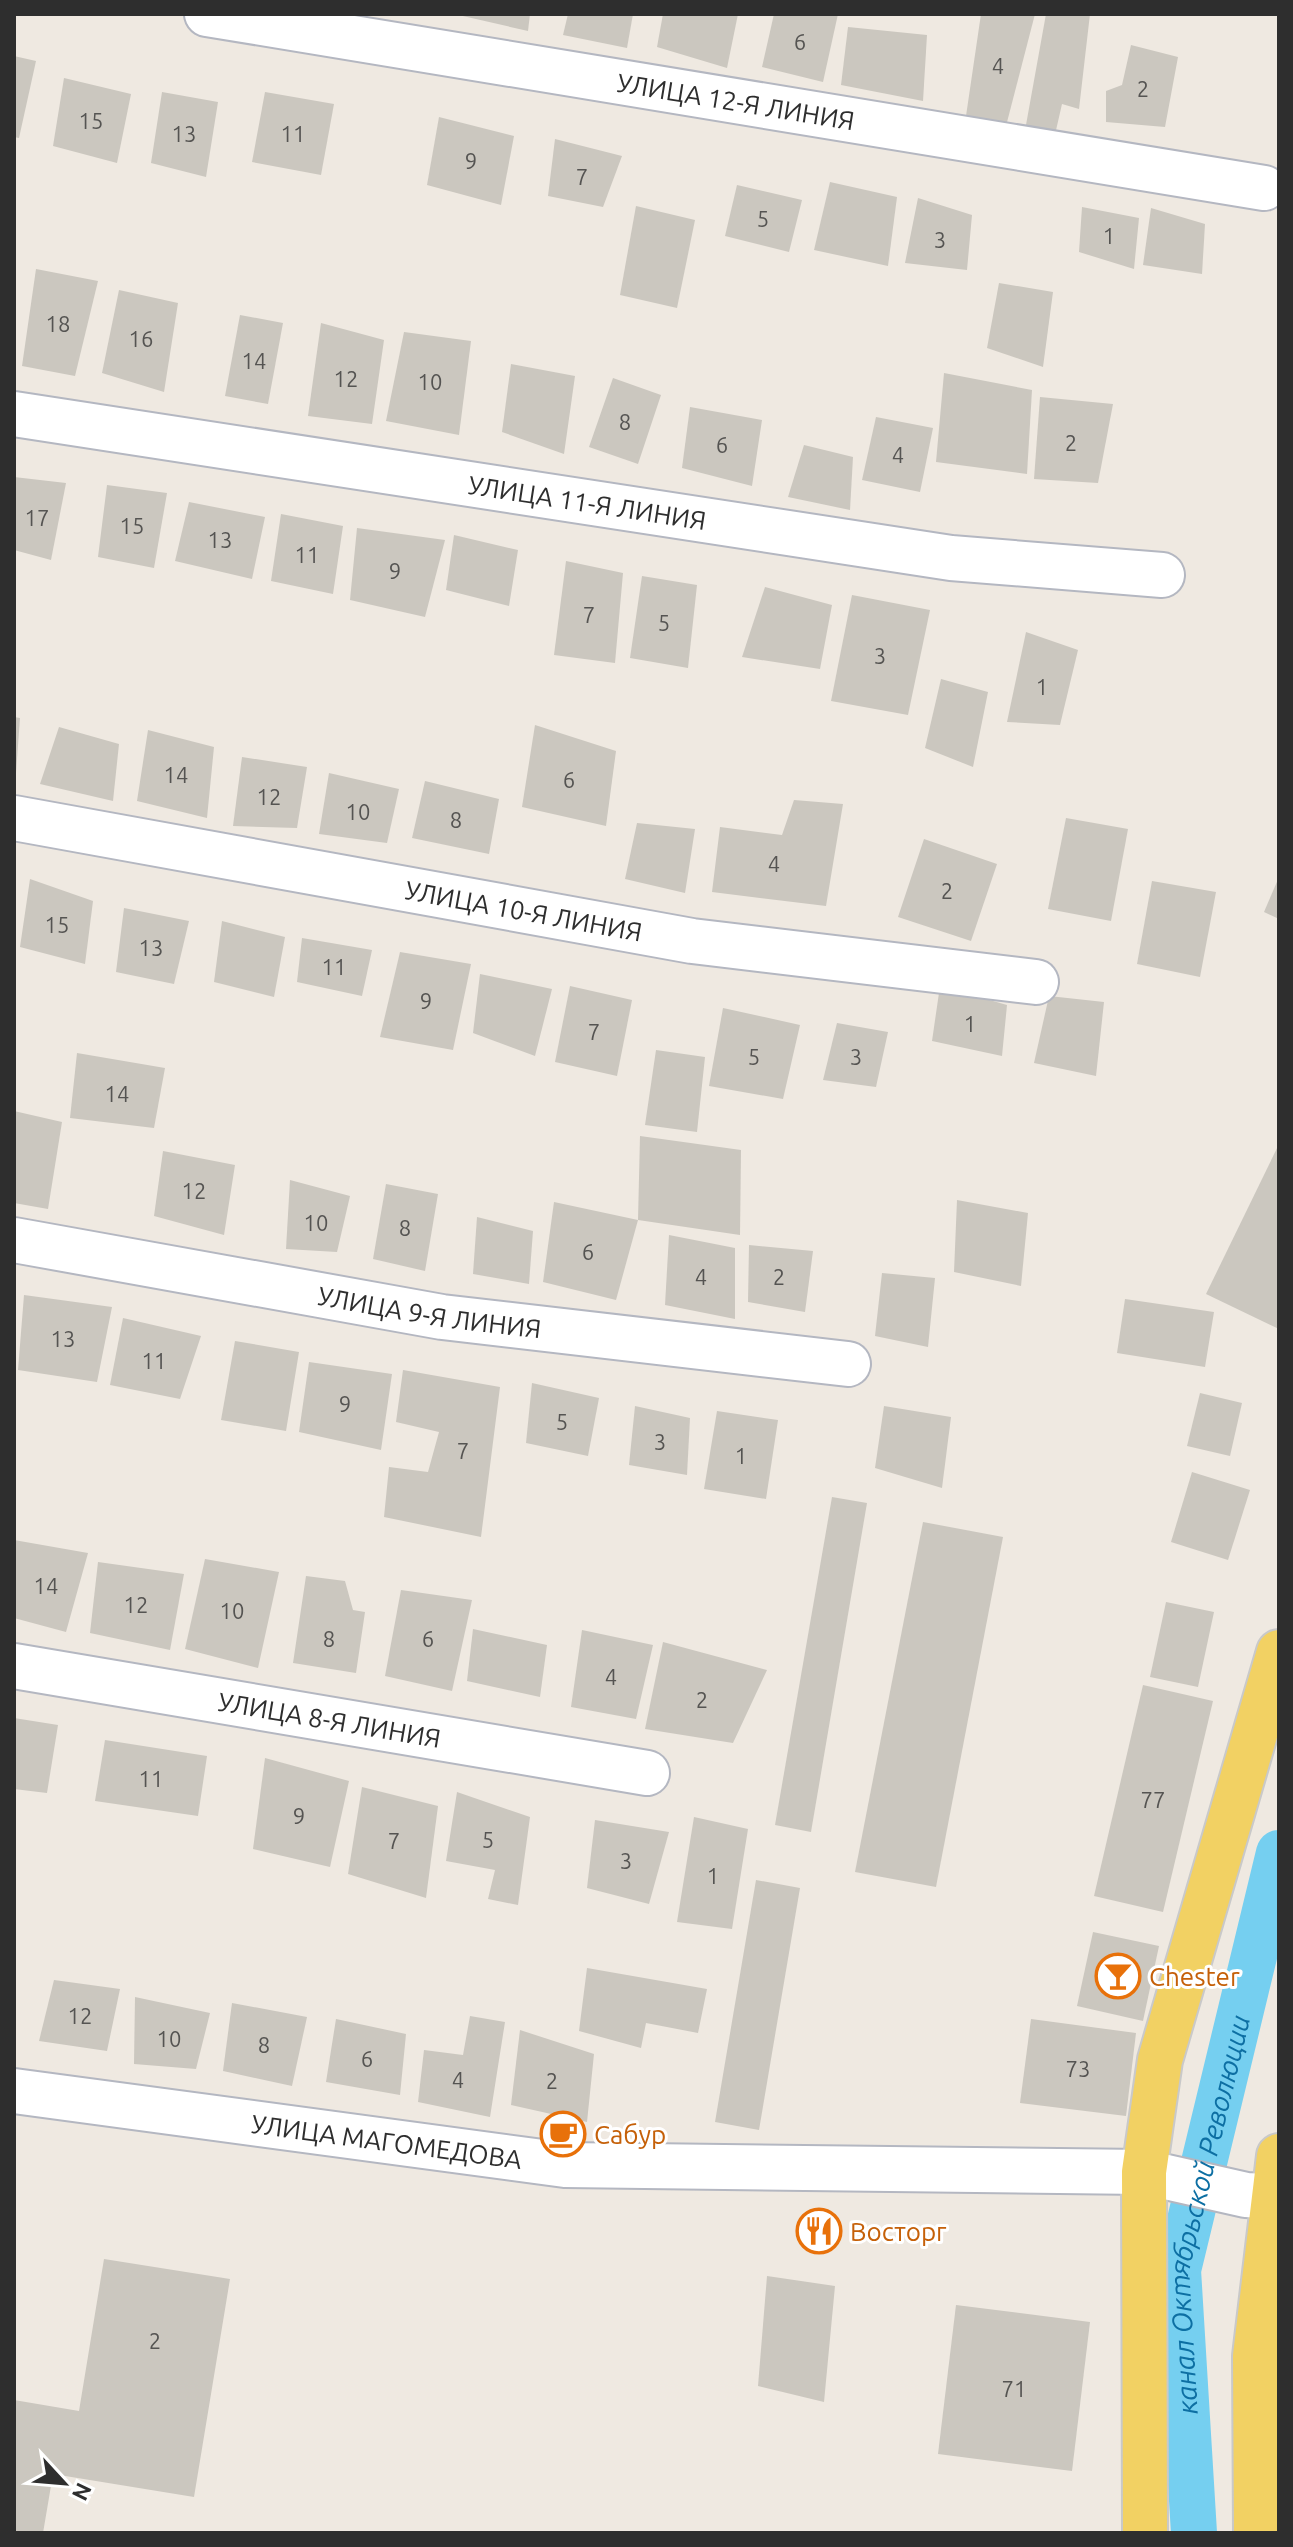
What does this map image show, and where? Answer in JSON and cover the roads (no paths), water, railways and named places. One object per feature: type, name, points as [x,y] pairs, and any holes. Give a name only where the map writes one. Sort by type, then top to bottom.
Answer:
[{"type":"main road","points":[[1145,2533],[1144,2172],[1160,2060],[1279,1652]]},
{"type":"main road","points":[[1256,2533],[1255,2356],[1269,2186]]},
{"type":"street","name":"УЛИЦА 12-Я ЛИНИЯ","points":[[207,14],[1264,188]]},
{"type":"street","name":"УЛИЦА 11-Я ЛИНИЯ","points":[[14,414],[951,558],[1162,575]]},
{"type":"street","name":"УЛИЦА 10-Я ЛИНИЯ","points":[[14,818],[692,941],[1036,982]]},
{"type":"street","name":"УЛИЦА 9-Я ЛИНИЯ","points":[[14,1240],[442,1317],[848,1364]]},
{"type":"street","name":"УЛИЦА 8-Я ЛИНИЯ","points":[[14,1666],[647,1773]]},
{"type":"street","name":"УЛИЦА МАГОМЕДОВА","points":[[14,2091],[565,2165],[1144,2172],[1269,2186]]},
{"type":"waterway","name":"канал Октябрьской Революции","points":[[1194,2533],[1178,2270],[1279,1853]]},
{"type":"place","name":"Chester","points":[[1118,1976]]},
{"type":"place","name":"Сабур","points":[[563,2134]]},
{"type":"place","name":"Восторг","points":[[819,2231]]}]
